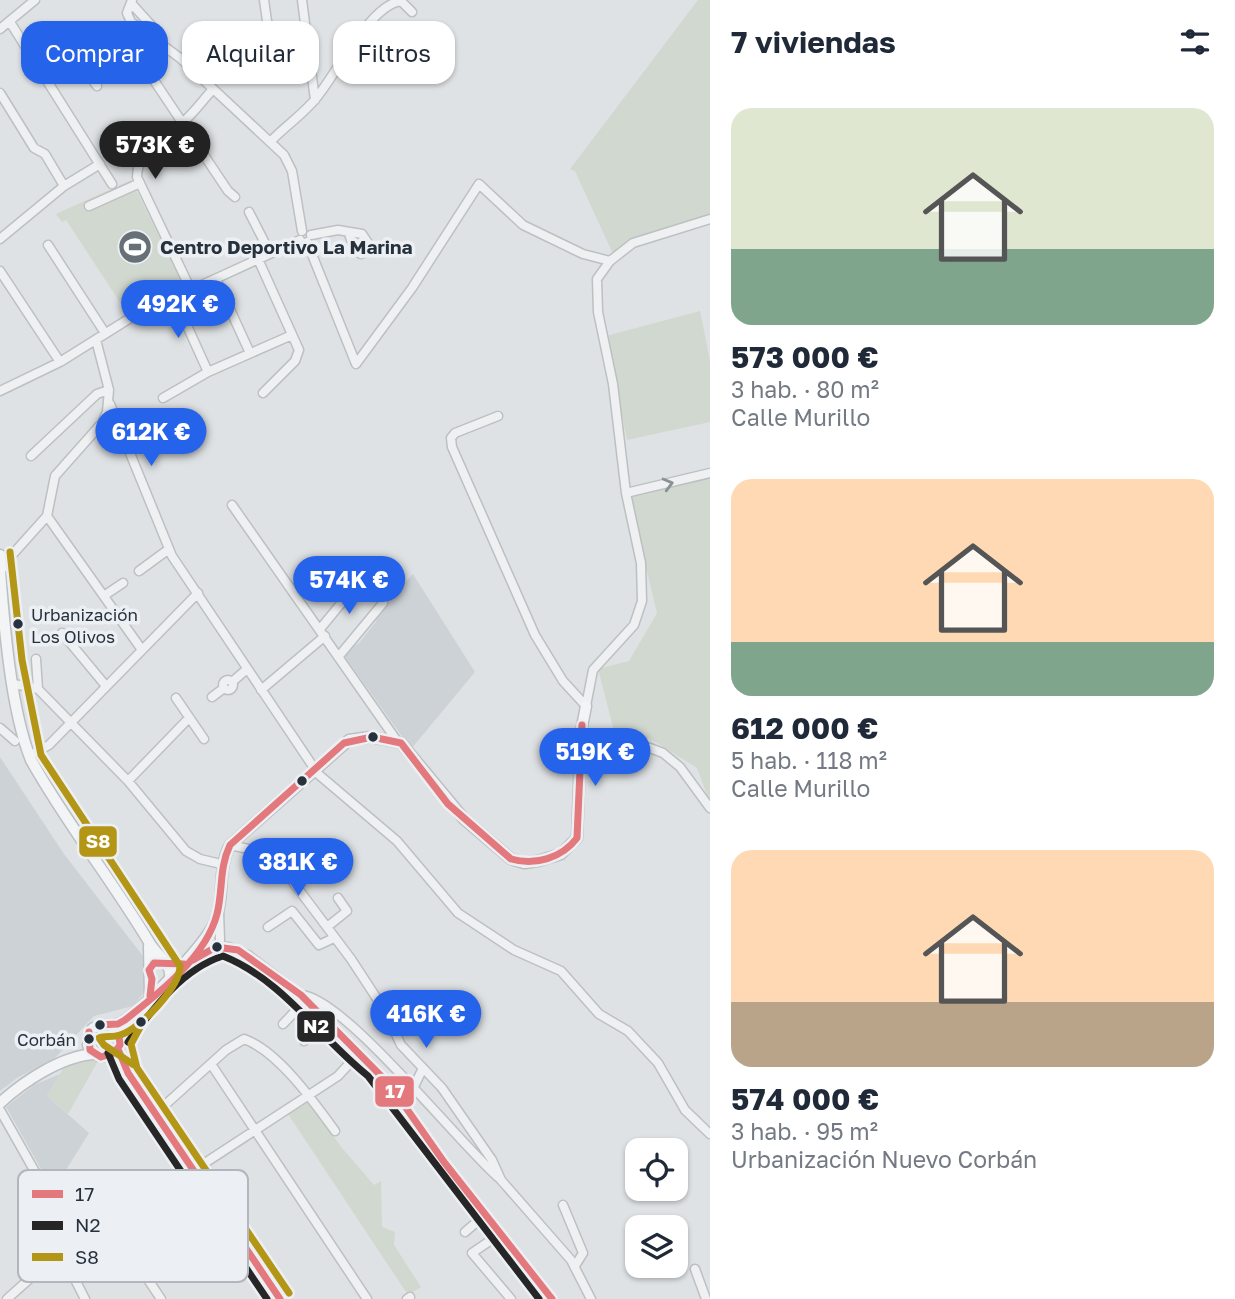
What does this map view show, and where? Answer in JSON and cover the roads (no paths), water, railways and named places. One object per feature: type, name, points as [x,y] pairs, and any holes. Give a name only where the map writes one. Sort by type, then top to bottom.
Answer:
[{"type":"main road","points":[[1,563],[1,605],[22,736],[30,759],[127,902],[161,964],[166,980]]},
{"type":"main road","points":[[0,1103],[33,1079],[75,1058],[118,1049],[120,1036],[136,1012],[186,963],[211,929],[219,909],[221,864],[230,845],[349,740],[383,739],[397,741],[405,746],[448,804],[511,859],[524,863],[561,853],[577,838],[586,706]]},
{"type":"main road","points":[[150,996],[152,979],[149,970],[161,964],[186,963]]},
{"type":"main road","points":[[152,979],[166,980]]},
{"type":"main road","points":[[0,1096],[32,1074],[76,1052],[95,1026],[118,1024],[136,1012]]},
{"type":"main road","points":[[111,1025],[120,1036]]},
{"type":"main road","points":[[87,1040],[99,1055]]},
{"type":"street","points":[[0,29],[35,0]]},
{"type":"street","points":[[264,0],[267,21]]},
{"type":"street","points":[[302,0],[304,21]]},
{"type":"street","points":[[270,142],[315,100],[359,35],[386,6],[401,1],[412,12]]},
{"type":"street","points":[[131,21],[127,13],[132,2]]},
{"type":"street","points":[[10,22],[21,40]]},
{"type":"street","points":[[168,48],[270,142],[290,164],[305,237],[356,364],[412,288],[479,184],[523,225],[583,254],[610,261]]},
{"type":"street","points":[[49,84],[112,184]]},
{"type":"street","points":[[157,84],[228,191],[235,197]]},
{"type":"street","points":[[312,84],[315,100]]},
{"type":"street","points":[[191,290],[140,183],[138,164],[162,136],[183,122],[213,89]]},
{"type":"street","points":[[0,93],[34,148],[45,154],[64,186]]},
{"type":"street","points":[[0,239],[64,186],[100,164]]},
{"type":"street","points":[[89,206],[140,183]]},
{"type":"street","points":[[249,212],[270,253]]},
{"type":"street","points":[[586,706],[593,670],[628,633],[641,609],[640,563],[626,493],[615,392],[596,297],[597,279],[610,261],[633,243],[710,219]]},
{"type":"street","points":[[0,391],[60,362],[151,305],[216,279],[305,237],[331,230],[348,232]]},
{"type":"street","points":[[48,245],[105,333]]},
{"type":"street","points":[[258,259],[299,355],[263,393]]},
{"type":"street","points":[[0,271],[60,362]]},
{"type":"street","points":[[216,279],[250,353]]},
{"type":"street","points":[[174,297],[208,372]]},
{"type":"street","points":[[163,398],[208,372],[292,335]]},
{"type":"street","points":[[96,340],[110,404],[169,549],[315,769],[397,841],[458,913],[514,950],[561,971],[600,1014],[621,1024],[668,1077],[685,1111],[710,1134]]},
{"type":"street","points":[[31,456],[97,394],[109,390]]},
{"type":"street","points":[[1,563],[47,516],[55,476],[104,420],[110,404]]},
{"type":"street","points":[[498,416],[459,430],[451,438],[452,447],[535,635],[563,681],[586,706]]},
{"type":"street","points":[[104,420],[117,423]]},
{"type":"street","points":[[626,493],[710,473]]},
{"type":"street","points":[[232,505],[388,724],[397,741]]},
{"type":"street","points":[[47,516],[142,650]]},
{"type":"street","points":[[139,571],[169,549]]},
{"type":"street","points":[[105,595],[123,583]]},
{"type":"street","points":[[261,690],[322,632],[357,584]]},
{"type":"street","points":[[30,759],[72,723],[198,593]]},
{"type":"street","points":[[339,656],[383,603]]},
{"type":"street","points":[[62,633],[106,686]]},
{"type":"street","points":[[36,659],[38,689]]},
{"type":"street","points":[[212,697],[224,688],[225,681],[232,682],[247,669]]},
{"type":"street","points":[[14,684],[38,689],[128,781],[186,851],[200,859],[221,864]]},
{"type":"street","points":[[176,698],[204,739]]},
{"type":"street","points":[[128,781],[189,718]]},
{"type":"street","points":[[383,739],[389,730],[388,724]]},
{"type":"street","points":[[0,729],[15,741]]},
{"type":"street","points":[[581,752],[598,753],[607,757],[650,748],[663,752],[680,767],[710,808]]},
{"type":"street","points":[[608,749],[618,756]]},
{"type":"street","points":[[230,845],[258,851],[277,864],[327,927],[384,1011],[401,1045],[423,1068],[476,1136],[501,1180]]},
{"type":"street","points":[[327,927],[347,911],[338,898]]},
{"type":"street","points":[[218,944],[219,909]]},
{"type":"street","points":[[268,927],[292,911],[319,945],[334,938]]},
{"type":"street","points":[[211,929],[218,944]]},
{"type":"street","points":[[203,941],[229,947],[248,956],[304,998],[351,1049],[367,1060],[405,1105],[539,1294]]},
{"type":"street","points":[[186,963],[218,944]]},
{"type":"street","points":[[283,1024],[304,998],[311,996],[332,1006],[415,1088],[501,1180],[526,1211],[546,1228],[575,1266],[591,1299]]},
{"type":"street","points":[[304,1041],[325,1020]]},
{"type":"street","points":[[155,1114],[211,1064],[244,1039],[257,1046],[308,1094],[335,1131]]},
{"type":"street","points":[[118,1049],[128,1073],[193,1169],[338,1076],[359,1053]]},
{"type":"street","points":[[367,1060],[376,1050]]},
{"type":"street","points":[[99,1055],[128,1073]]},
{"type":"street","points":[[211,1064],[367,1299]]},
{"type":"street","points":[[405,1105],[423,1068]]},
{"type":"street","points":[[0,1110],[4,1125],[32,1170]]},
{"type":"street","points":[[563,1205],[583,1253],[575,1266]]},
{"type":"street","points":[[464,1232],[485,1215]]},
{"type":"street","points":[[497,1237],[472,1253],[506,1297]]},
{"type":"street","points":[[497,1237],[552,1299]]},
{"type":"street","points":[[248,1251],[280,1299]]},
{"type":"street","points":[[695,1269],[706,1299]]},
{"type":"street","points":[[7,1299],[23,1282]]},
{"type":"street","points":[[76,1282],[85,1299]]},
{"type":"street","points":[[150,1282],[161,1299]]},
{"type":"place","name":"Centro Deportivo La Marina","points":[[135,247]]},
{"type":"place","name":"Urbanización Los Olivos","points":[[18,624]]},
{"type":"place","name":"Corbán","points":[[89,1039]]}]
